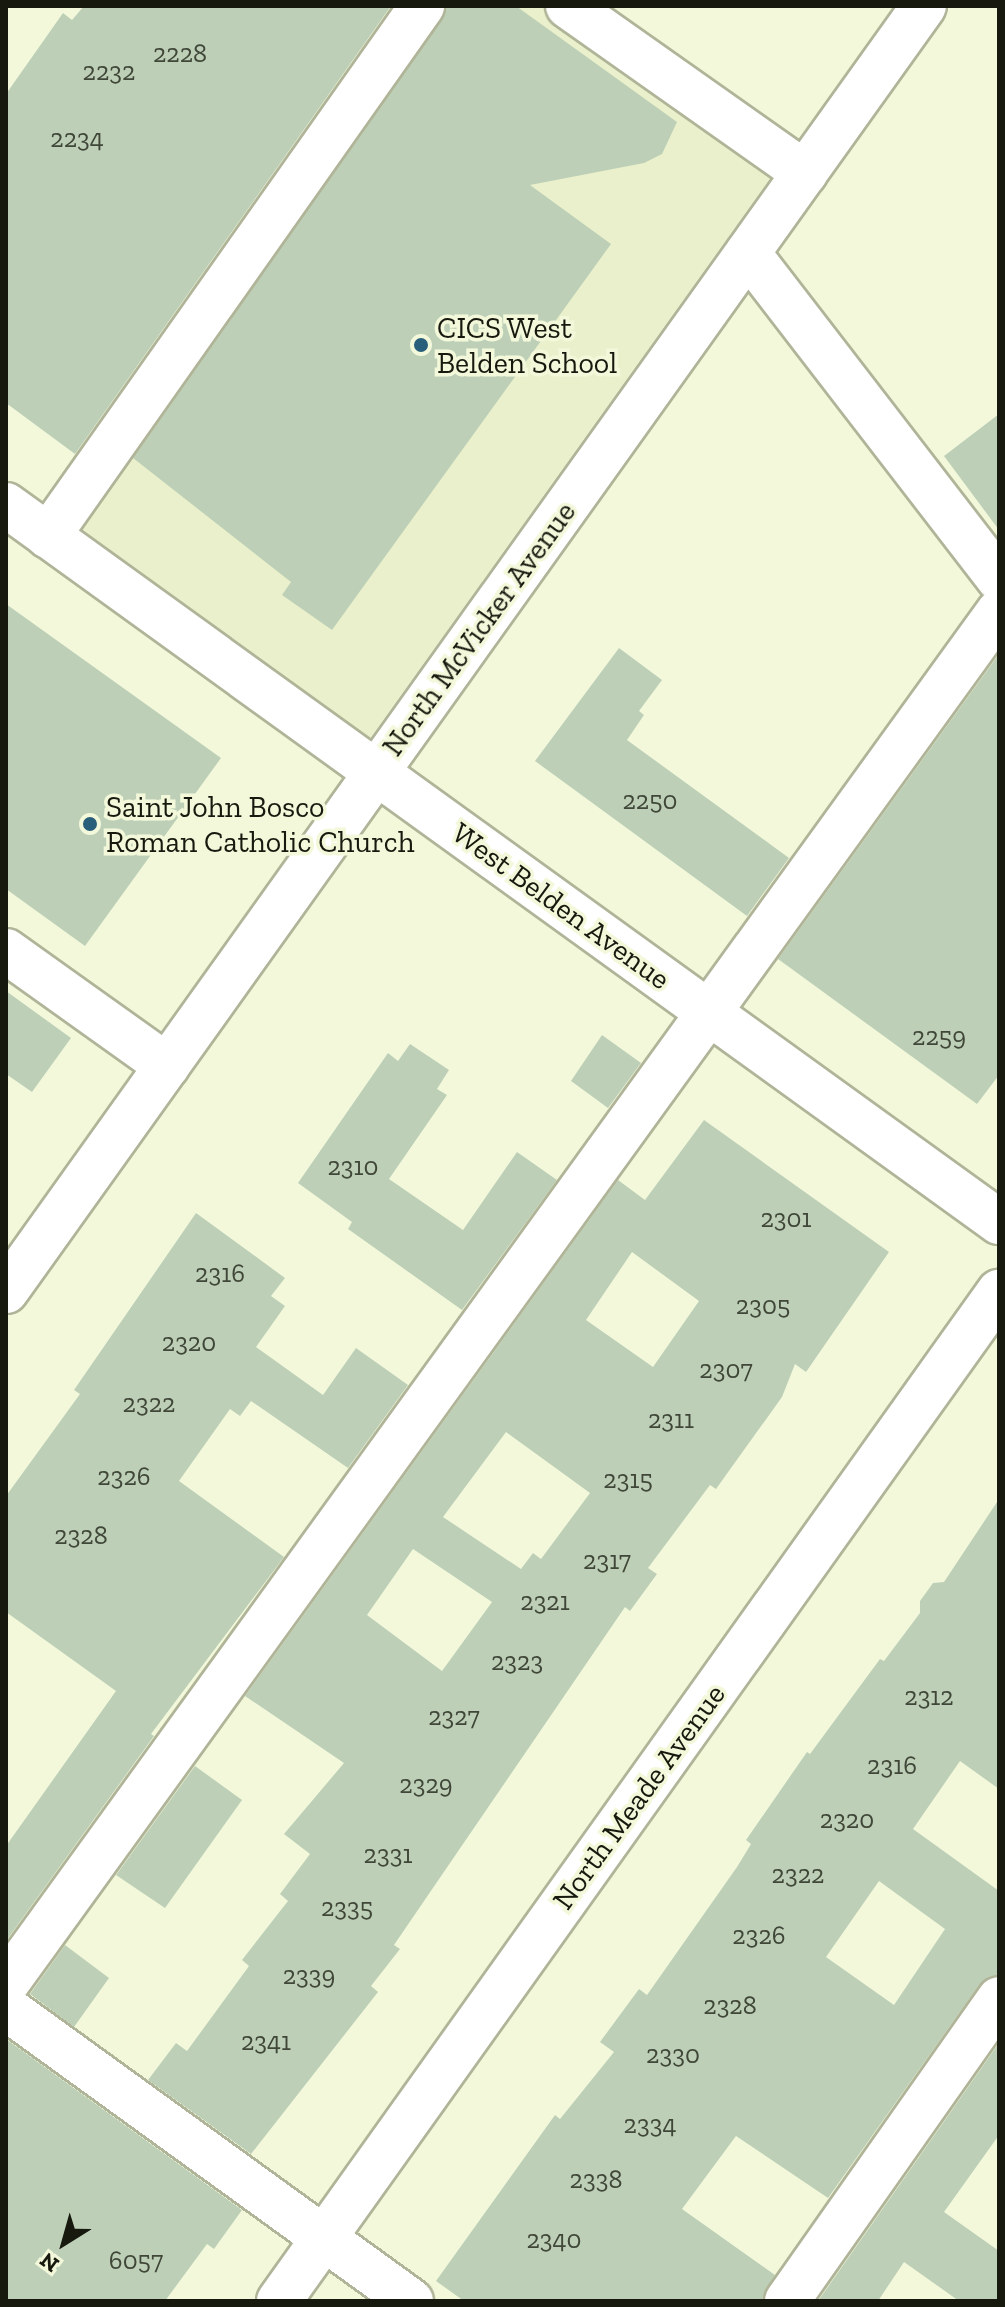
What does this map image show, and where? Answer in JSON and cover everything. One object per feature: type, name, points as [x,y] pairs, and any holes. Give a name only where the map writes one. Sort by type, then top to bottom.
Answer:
[{"type":"street","points":[[48,536],[422,6]]},
{"type":"street","points":[[568,6],[805,173]]},
{"type":"street","name":"North McVicker Avenue","points":[[6,1291],[924,6]]},
{"type":"street","points":[[748,253],[999,579]]},
{"type":"street","name":"West Belden Avenue","points":[[6,505],[999,1222]]},
{"type":"street","points":[[6,1984],[999,611]]},
{"type":"street","points":[[6,951],[167,1066]]},
{"type":"street","name":"North Meade Avenue","points":[[279,2301],[999,1292]]},
{"type":"street","points":[[787,2301],[999,1999]]},
{"type":"street","points":[[6,2008],[411,2301]]},
{"type":"shaded area","name":"CICS West Belden School","points":[[434,6],[546,6],[776,170],[370,738],[66,520]]},
{"type":"building","points":[[84,6],[391,6],[75,454],[6,403],[6,94],[63,13],[72,20]]},
{"type":"building","points":[[447,6],[516,6],[677,122],[662,154],[644,163],[530,185],[611,244],[332,630],[282,595],[291,582],[133,458],[442,20]]},
{"type":"building","points":[[999,414],[999,530],[944,456]]},
{"type":"building","name":"Saint John Bosco Roman Catholic Church","points":[[6,604],[221,758],[85,946],[6,889]]},
{"type":"building","points":[[619,648],[662,680],[639,711],[644,715],[627,740],[789,858],[747,916],[535,761]]},
{"type":"building","points":[[999,654],[999,1075],[977,1104],[778,959]]},
{"type":"building","points":[[6,991],[71,1038],[32,1092],[6,1074]]},
{"type":"building","points":[[602,1035],[641,1063],[608,1108],[571,1081]]},
{"type":"building","points":[[410,1044],[449,1070],[437,1089],[447,1095],[389,1179],[463,1230],[517,1152],[557,1180],[462,1310],[348,1229],[352,1222],[298,1183],[388,1053],[398,1061]]},
{"type":"building","points":[[704,1120],[889,1252],[806,1372],[795,1364],[782,1397],[716,1489],[710,1485],[648,1568],[657,1574],[630,1611],[625,1607],[394,1945],[400,1949],[371,1986],[378,1992],[251,2154],[148,2080],[176,2043],[187,2051],[249,1966],[242,1960],[288,1901],[280,1894],[310,1854],[284,1834],[344,1763],[245,1696],[618,1180],[645,1200]],"holes":[[[632,1252],[699,1301],[653,1367],[586,1320]],[[506,1432],[590,1493],[541,1559],[533,1553],[521,1569],[443,1517]],[[413,1549],[492,1602],[442,1671],[367,1615]]]},
{"type":"building","points":[[196,1213],[285,1278],[271,1296],[285,1306],[256,1347],[323,1395],[356,1348],[408,1385],[348,1468],[251,1401],[240,1416],[230,1409],[179,1481],[284,1557],[151,1734],[154,1736],[6,1941],[6,1846],[116,1691],[6,1612],[6,1496],[80,1394],[74,1390]]},
{"type":"building","points":[[999,1499],[999,1789],[960,1761],[913,1829],[999,1891],[999,1974],[979,1985],[828,2198],[736,2136],[682,2209],[775,2275],[762,2301],[464,2301],[436,2281],[555,2115],[560,2119],[614,2052],[600,2042],[639,1989],[647,1995],[737,1867],[751,1844],[746,1840],[807,1752],[810,1754],[880,1659],[884,1661],[920,1613],[920,1601],[933,1583],[944,1582]],"holes":[[[879,1881],[945,1929],[894,2005],[826,1957]]]},
{"type":"building","points":[[195,1766],[242,1800],[165,1908],[116,1875]]},
{"type":"building","points":[[65,1945],[109,1978],[74,2027],[30,1994]]},
{"type":"building","points":[[6,2039],[242,2210],[214,2249],[207,2244],[165,2301],[6,2301]]},
{"type":"building","points":[[999,2043],[999,2135],[944,2212],[999,2251],[999,2301],[959,2301],[904,2262],[878,2301],[818,2301]]},
{"type":"place","name":"CICS West Belden School","points":[[421,345]]},
{"type":"place","name":"Saint John Bosco Roman Catholic Church","points":[[90,824]]}]
